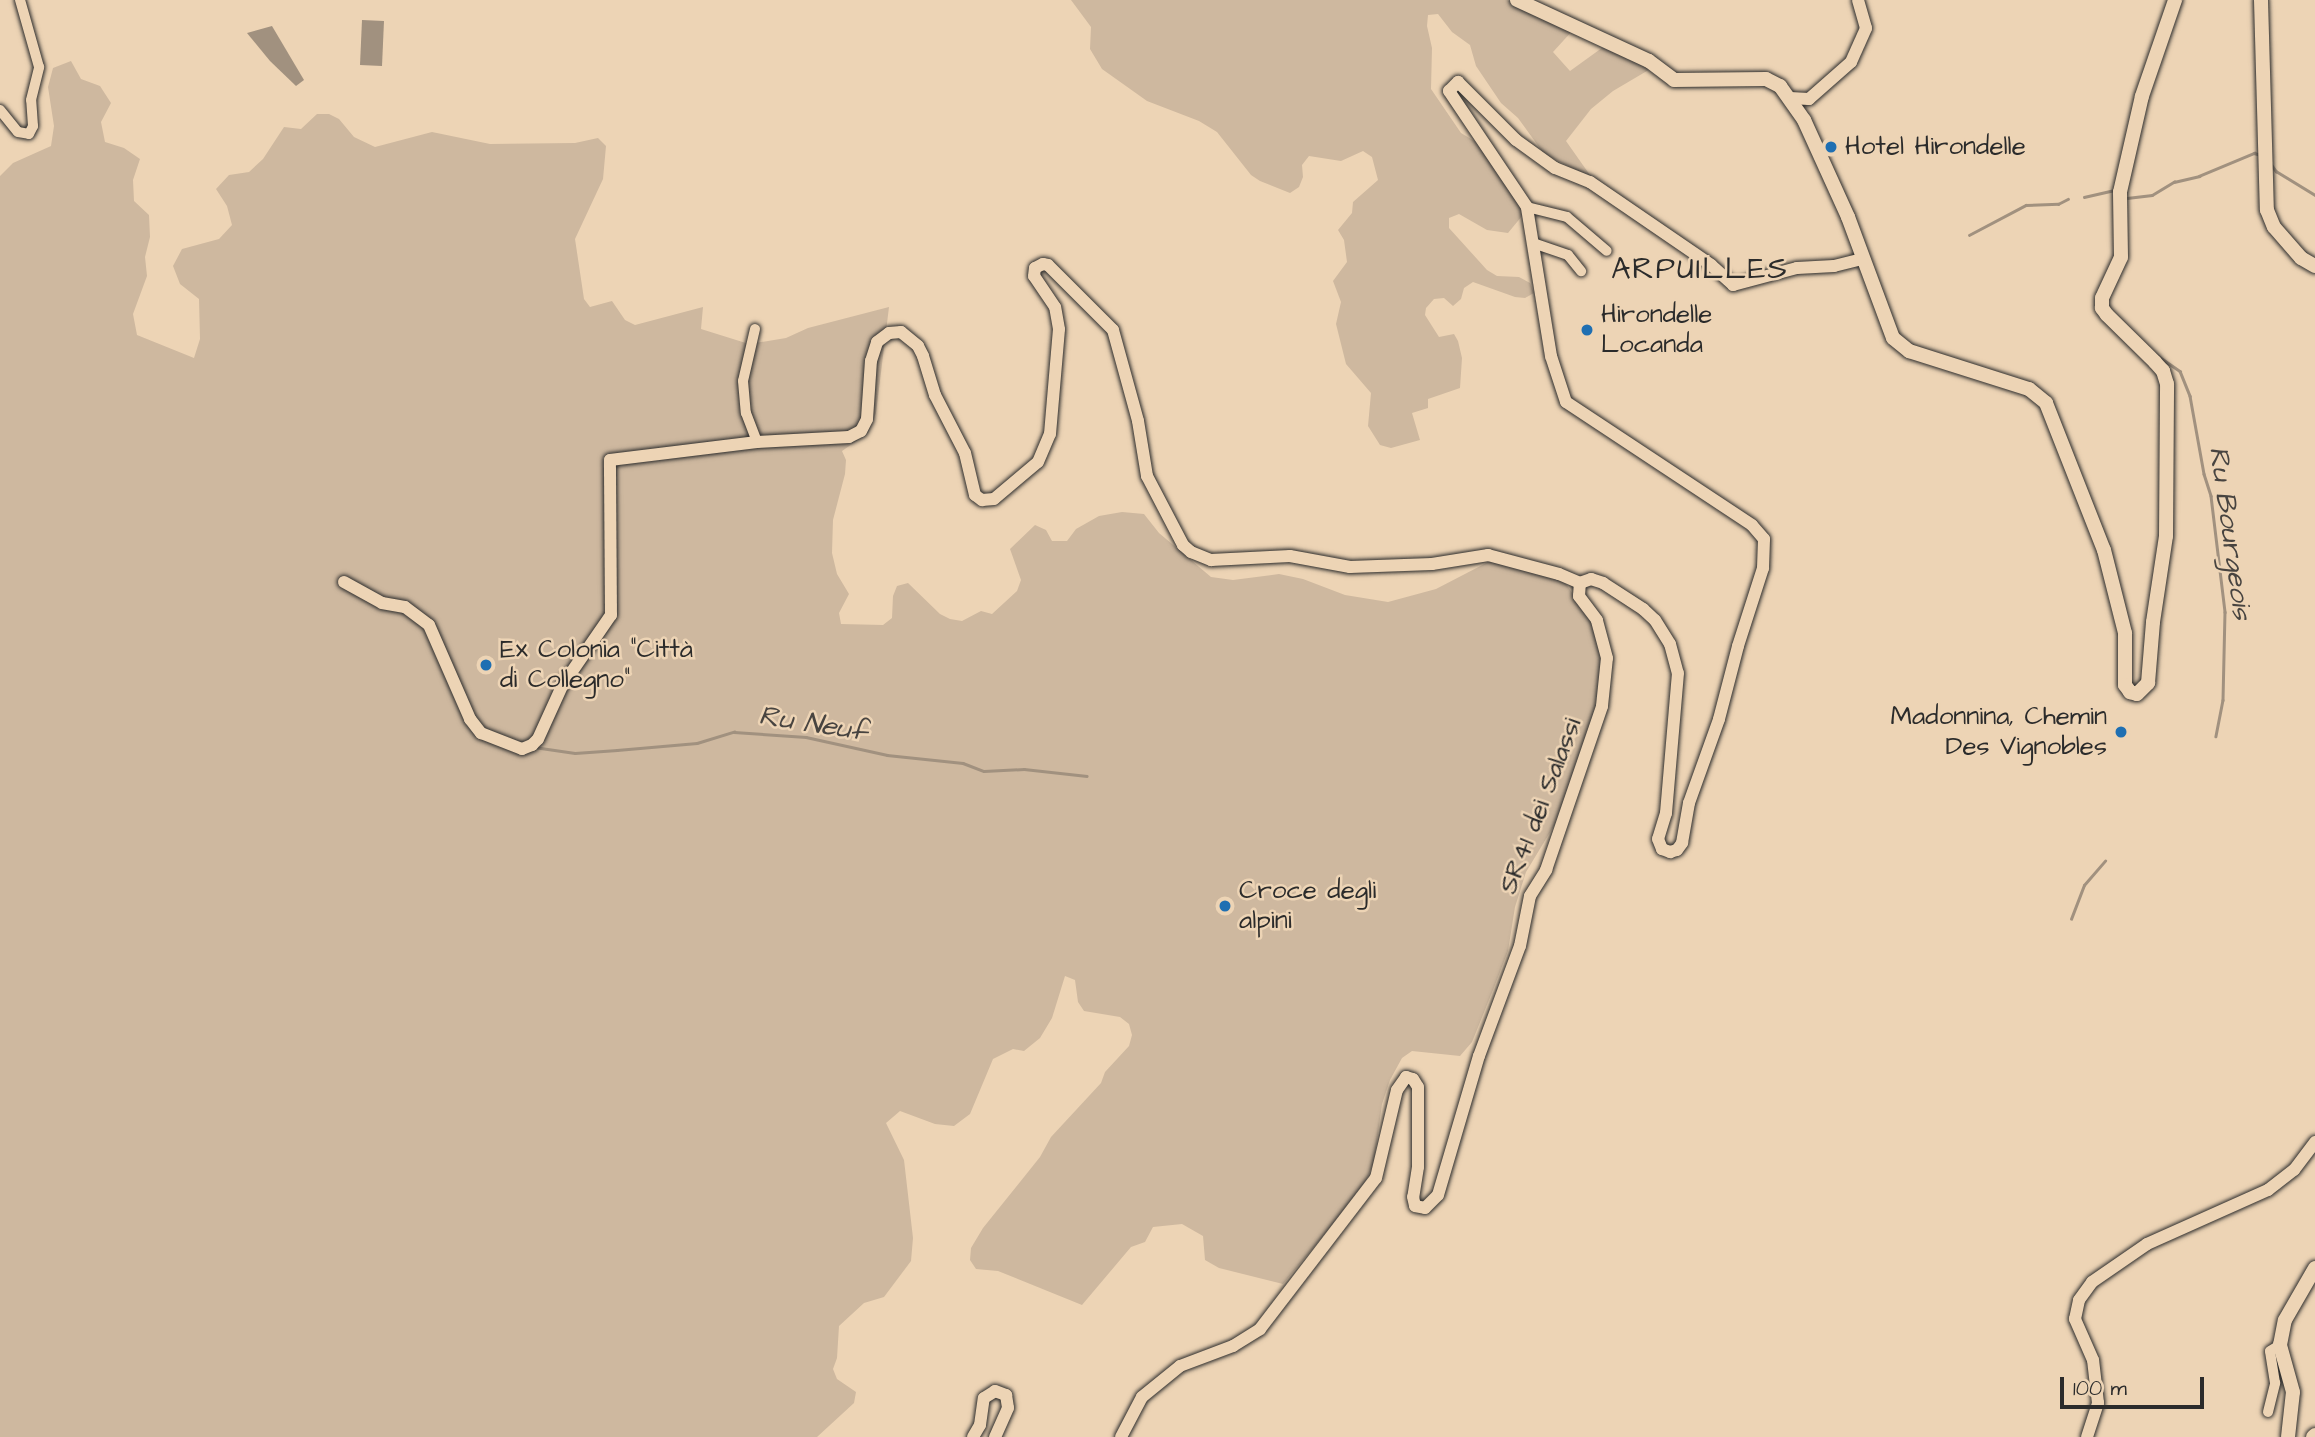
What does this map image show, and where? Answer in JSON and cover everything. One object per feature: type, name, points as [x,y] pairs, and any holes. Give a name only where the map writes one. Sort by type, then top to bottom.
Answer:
[{"type":"main road","points":[[1517,0],[1649,61],[1674,80],[1766,79],[1780,86],[1790,97],[1848,217],[1893,338],[1909,351],[1929,361],[2029,389],[2046,403],[2104,550],[2124,633],[2125,685],[2130,692],[2137,694],[2145,689],[2148,683],[2153,622],[2166,536],[2167,384],[2163,371],[2102,308],[2102,298],[2120,257],[2123,238],[2119,198],[2142,96],[2175,0]]},
{"type":"main road","points":[[2261,0],[2267,210],[2274,227],[2301,258],[2315,266]]},
{"type":"main road","points":[[2288,1437],[2293,1392],[2280,1345],[2285,1320],[2315,1268]]},
{"type":"street","points":[[0,110],[18,132],[29,134],[33,126],[31,100],[39,67],[20,0]]},
{"type":"street","points":[[1790,97],[1809,99],[1851,62],[1866,28],[1858,0]]},
{"type":"street","points":[[344,582],[382,603],[405,607],[429,625],[470,719],[481,733],[522,750],[538,739],[562,686],[611,615],[610,460],[757,442],[849,437],[861,431],[867,419],[870,361],[877,342],[889,333],[901,332],[918,346],[923,356],[935,395],[965,453],[975,495],[986,501],[994,499],[1038,462],[1050,434],[1059,329],[1055,307],[1034,276],[1035,268],[1045,264],[1113,330],[1138,421],[1147,476],[1183,545],[1191,552],[1211,560],[1290,556],[1350,567],[1432,564],[1488,555],[1559,574],[1580,583],[1591,579],[1603,583],[1655,620],[1670,644],[1678,673],[1666,813],[1658,839],[1662,849],[1674,851],[1682,843],[1689,803],[1719,719],[1738,646],[1763,568],[1764,538],[1752,525],[1566,402],[1550,350],[1527,207],[1449,91],[1458,82],[1516,140],[1555,168],[1590,182],[1711,265],[1733,285],[1797,268],[1834,266],[1863,259]]},
{"type":"street","points":[[1527,207],[1567,217],[1607,251]]},
{"type":"street","points":[[1533,243],[1568,256],[1581,271]]},
{"type":"street","points":[[755,329],[743,381],[746,412],[757,442]]},
{"type":"street","name":"SR41 dei Salassi","points":[[1121,1437],[1142,1397],[1180,1366],[1233,1346],[1260,1329],[1376,1178],[1397,1090],[1406,1077],[1413,1079],[1418,1087],[1418,1167],[1413,1197],[1415,1206],[1425,1208],[1438,1195],[1479,1056],[1520,946],[1530,896],[1546,870],[1602,706],[1607,658],[1597,620],[1579,596],[1580,583]]},
{"type":"street","points":[[2087,1437],[2098,1402],[2093,1360],[2075,1320],[2079,1300],[2092,1282],[2147,1244],[2269,1190],[2294,1170],[2315,1142]]},
{"type":"street","points":[[2268,1412],[2275,1383],[2270,1351],[2280,1345]]},
{"type":"street","points":[[973,1437],[980,1425],[984,1398],[995,1391],[1006,1395],[1008,1408],[995,1437]]},
{"type":"shaded area","points":[[1071,0],[1507,0],[1574,29],[1553,52],[1570,71],[1606,45],[1652,68],[1613,91],[1591,109],[1566,141],[1592,178],[1544,154],[1518,118],[1501,103],[1476,66],[1470,45],[1452,32],[1438,14],[1428,15],[1427,26],[1432,48],[1431,89],[1461,133],[1481,145],[1519,203],[1522,216],[1508,233],[1487,230],[1459,214],[1449,218],[1449,228],[1487,270],[1497,276],[1519,277],[1530,283],[1534,293],[1525,298],[1515,297],[1473,282],[1464,288],[1461,299],[1453,306],[1444,298],[1434,299],[1426,308],[1425,315],[1439,337],[1454,334],[1458,341],[1462,358],[1460,388],[1428,399],[1428,408],[1412,413],[1420,440],[1391,448],[1380,445],[1368,426],[1371,393],[1346,364],[1336,324],[1341,302],[1333,281],[1347,262],[1344,240],[1338,230],[1352,213],[1353,202],[1378,180],[1372,157],[1363,151],[1341,161],[1309,156],[1302,165],[1303,177],[1299,187],[1290,193],[1260,181],[1251,175],[1217,132],[1199,121],[1147,101],[1102,69],[1090,49],[1091,27]]},
{"type":"shaded area","points":[[362,20],[384,21],[382,66],[360,65]]},
{"type":"shaded area","points":[[272,26],[304,80],[296,86],[270,61],[247,33]]},
{"type":"shaded area","points":[[71,61],[81,79],[100,86],[111,103],[101,122],[105,142],[124,148],[140,159],[133,180],[134,201],[149,215],[150,237],[145,257],[147,276],[133,314],[137,335],[194,358],[200,339],[199,299],[180,284],[173,266],[182,249],[219,239],[232,225],[227,206],[216,189],[229,175],[249,172],[263,159],[284,127],[301,129],[317,114],[329,114],[339,119],[354,137],[375,147],[432,132],[490,144],[575,143],[598,138],[606,146],[603,179],[575,239],[584,299],[590,307],[612,301],[625,320],[635,325],[703,307],[701,329],[749,344],[786,338],[808,328],[889,307],[876,413],[868,433],[842,451],[846,460],[845,474],[833,520],[832,553],[837,574],[849,594],[839,613],[841,624],[883,625],[892,618],[893,596],[897,586],[908,583],[940,614],[950,619],[962,621],[981,611],[992,614],[1017,591],[1021,580],[1010,549],[1035,525],[1046,530],[1052,541],[1067,541],[1076,529],[1099,516],[1122,512],[1144,514],[1159,533],[1211,577],[1233,580],[1279,574],[1303,579],[1345,595],[1388,602],[1436,589],[1490,561],[1564,581],[1594,625],[1600,643],[1601,666],[1594,715],[1555,824],[1526,872],[1515,907],[1508,951],[1493,990],[1472,1042],[1460,1056],[1412,1051],[1402,1058],[1390,1080],[1382,1104],[1374,1162],[1363,1188],[1283,1284],[1219,1268],[1205,1260],[1203,1236],[1182,1224],[1153,1227],[1145,1242],[1131,1247],[1082,1305],[998,1271],[976,1269],[970,1260],[971,1248],[983,1228],[1040,1157],[1051,1137],[1101,1083],[1105,1072],[1129,1046],[1132,1035],[1129,1024],[1120,1017],[1084,1011],[1078,1002],[1075,980],[1065,976],[1052,1018],[1040,1038],[1024,1051],[1013,1049],[993,1059],[970,1114],[954,1126],[935,1124],[900,1111],[886,1123],[904,1160],[913,1238],[911,1261],[884,1297],[864,1303],[839,1326],[837,1358],[833,1369],[837,1379],[856,1392],[854,1403],[817,1437],[0,1437],[0,176],[13,163],[51,146],[54,126],[48,87],[53,68]]},
{"type":"waterway","points":[[2127,198],[2152,195],[2174,182],[2199,176],[2254,153],[2261,155]]},
{"type":"waterway","points":[[2271,164],[2276,171],[2315,195]]},
{"type":"waterway","points":[[2084,197],[2115,190]]},
{"type":"waterway","points":[[1969,235],[2026,205],[2058,204],[2068,199]]},
{"type":"waterway","name":"Ru Bourgeois","points":[[2154,353],[2180,371],[2190,396],[2204,474],[2211,496],[2225,612],[2223,700],[2216,736]]},
{"type":"waterway","name":"Ru Neuf","points":[[534,747],[575,753],[617,750],[697,743],[734,732],[806,737],[887,755],[963,763],[984,771],[1024,769],[1087,776]]},
{"type":"waterway","name":"Ru Bourgeois","points":[[2071,919],[2084,885],[2105,861]]},
{"type":"place","name":"Hotel Hirondelle","points":[[1831,147]]},
{"type":"place","name":"Hirondelle Locanda","points":[[1587,330]]},
{"type":"place","name":"Ex Colonia \"Città di Collegno\"","points":[[486,665]]},
{"type":"place","name":"Madonnina, Chemin Des Vignobles","points":[[2121,732]]},
{"type":"place","name":"Croce degli alpini","points":[[1225,906]]},
{"type":"district","name":"ARPUILLES","points":[[1700,269]]}]
